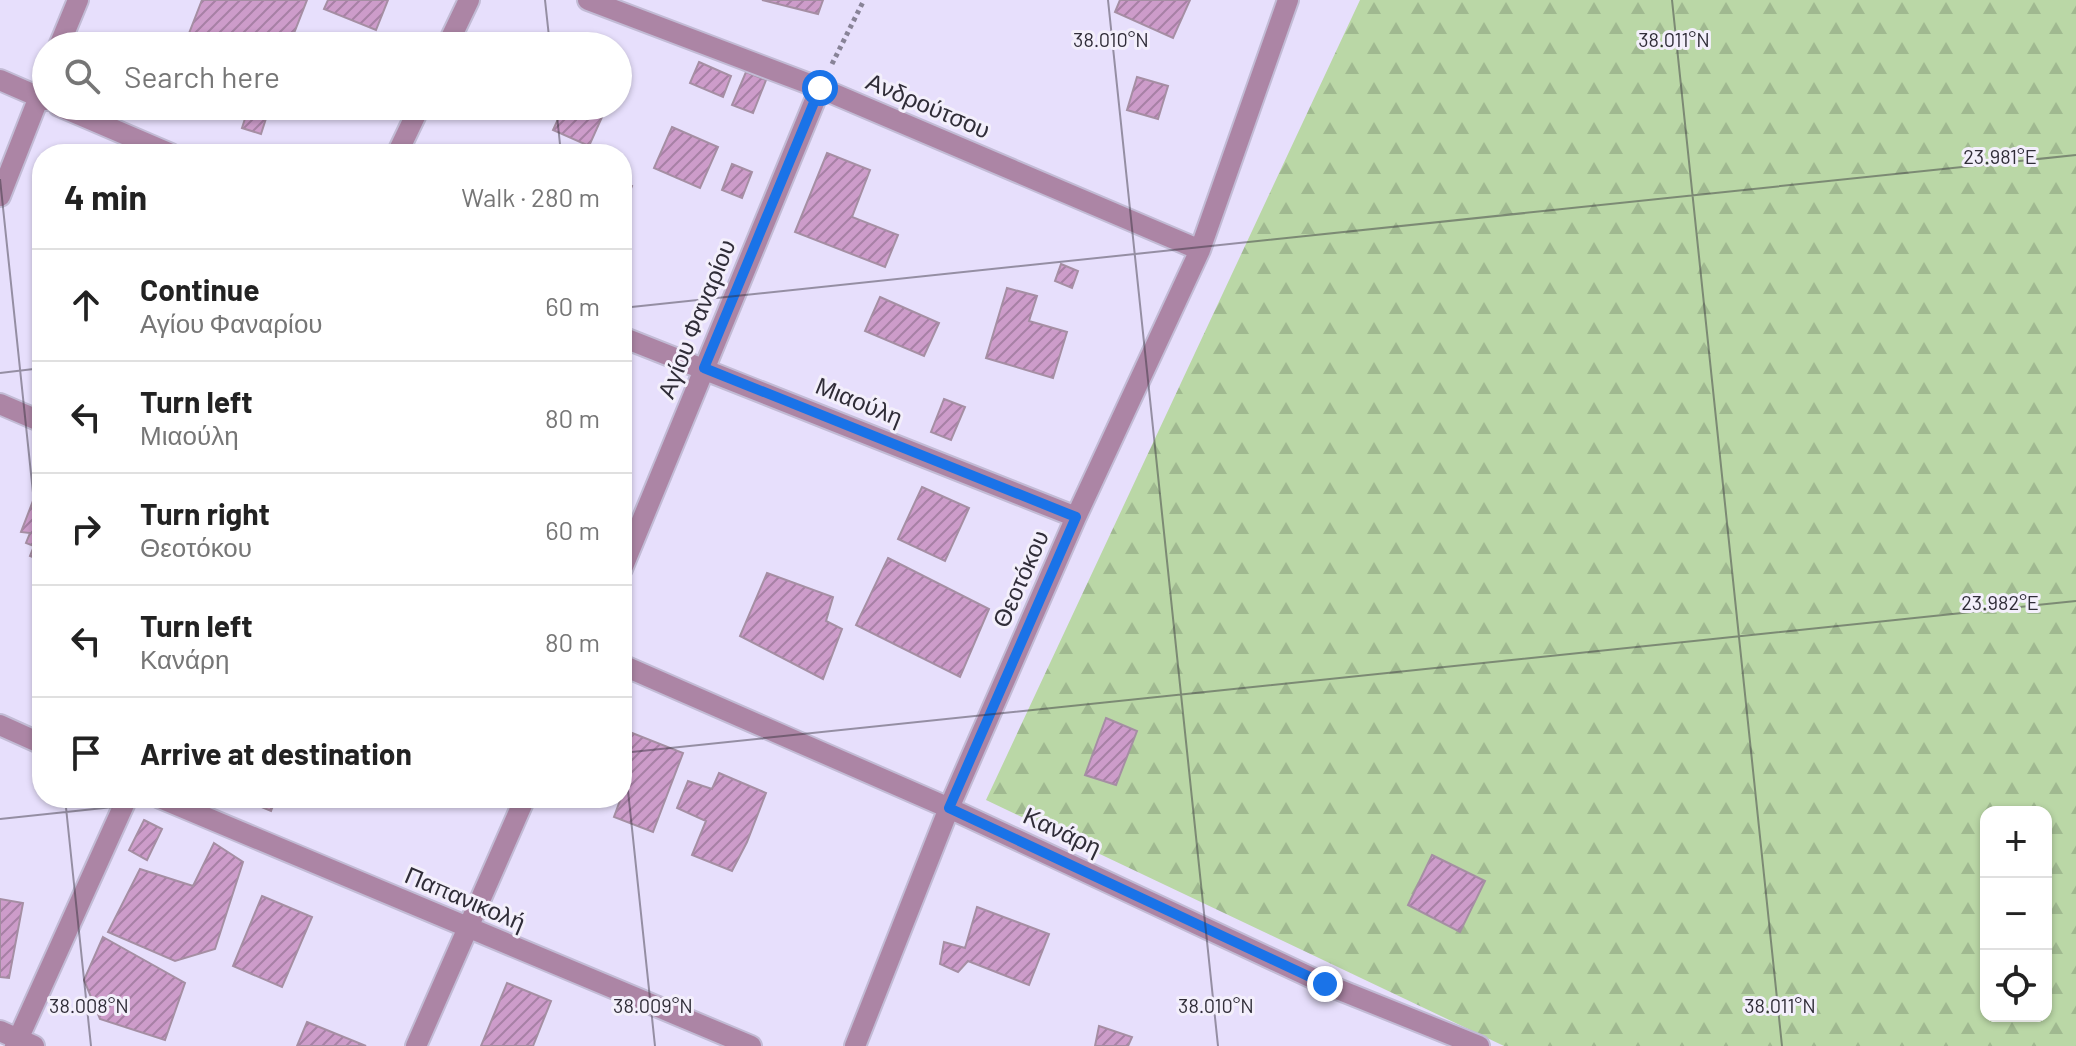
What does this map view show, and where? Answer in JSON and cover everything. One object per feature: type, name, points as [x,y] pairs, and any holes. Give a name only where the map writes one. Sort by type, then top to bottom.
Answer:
[{"type":"street","points":[[65,32],[78,0]]},
{"type":"street","points":[[454,32],[469,0]]},
{"type":"street","name":"Ανδρούτσου","points":[[588,0],[820,88],[1200,250]]},
{"type":"street","name":"Θεοτόκου","points":[[855,1046],[949,808],[1076,517],[1200,250],[1288,0]]},
{"type":"street","points":[[0,80],[32,89]]},
{"type":"street","name":"Αγίου Φαναρίου","points":[[632,544],[820,88]]},
{"type":"street","points":[[0,196],[32,120]]},
{"type":"street","points":[[92,120],[148,144]]},
{"type":"street","points":[[402,144],[413,120]]},
{"type":"street","name":"Μιαούλη","points":[[632,341],[1076,517]]},
{"type":"street","points":[[0,404],[32,418]]},
{"type":"street","name":"Κανάρη","points":[[632,669],[949,808],[1325,984],[1479,1046]]},
{"type":"street","points":[[0,725],[32,739]]},
{"type":"street","points":[[17,1040],[122,808]]},
{"type":"street","name":"Παπανικολή","points":[[184,808],[751,1046]]},
{"type":"street","points":[[416,1046],[521,808]]},
{"type":"path","points":[[820,88],[864,0]]},
{"type":"green space","points":[[1360,0],[2076,0],[2076,1046],[1504,1046],[986,800]]},
{"type":"building","points":[[202,0],[307,0],[294,32],[190,32]]},
{"type":"building","points":[[328,0],[388,0],[376,30],[324,9]]},
{"type":"building","points":[[762,0],[823,0],[818,14]]},
{"type":"building","points":[[1120,0],[1190,0],[1173,38],[1115,12]]},
{"type":"building","points":[[699,62],[731,76],[723,97],[690,83]]},
{"type":"building","points":[[746,72],[766,80],[753,113],[732,105]]},
{"type":"building","points":[[1137,77],[1168,86],[1158,119],[1127,110]]},
{"type":"building","points":[[245,120],[266,120],[261,134],[242,128]]},
{"type":"building","points":[[558,120],[601,120],[590,144],[553,130]]},
{"type":"building","points":[[672,127],[718,147],[700,188],[654,168]]},
{"type":"building","points":[[827,153],[870,170],[852,217],[898,235],[885,267],[795,232]]},
{"type":"building","points":[[732,164],[752,172],[742,198],[722,190]]},
{"type":"building","points":[[1061,264],[1078,271],[1072,288],[1055,281]]},
{"type":"building","points":[[1007,288],[1037,296],[1029,321],[1067,332],[1053,378],[986,358]]},
{"type":"building","points":[[880,297],[939,323],[924,356],[865,331]]},
{"type":"building","points":[[944,399],[965,407],[951,440],[931,432]]},
{"type":"building","points":[[922,487],[969,508],[945,561],[898,539]]},
{"type":"building","points":[[32,503],[32,545],[26,543],[30,533],[21,532]]},
{"type":"building","points":[[888,558],[989,609],[960,677],[856,625]]},
{"type":"building","points":[[767,573],[833,597],[826,621],[842,629],[823,679],[740,636]]},
{"type":"building","points":[[1106,718],[1137,731],[1116,785],[1085,775]]},
{"type":"building","points":[[632,733],[683,753],[653,832],[614,817],[617,808],[632,808]]},
{"type":"building","points":[[719,773],[766,793],[732,871],[692,855],[706,821],[677,808],[688,781],[712,789]]},
{"type":"building","points":[[144,820],[162,829],[147,860],[129,850]]},
{"type":"building","points":[[214,843],[243,862],[215,949],[175,961],[108,932],[140,869],[193,886]]},
{"type":"building","points":[[1432,855],[1485,881],[1460,932],[1408,905]]},
{"type":"building","points":[[262,896],[312,917],[282,987],[233,966]]},
{"type":"building","points":[[0,899],[23,903],[9,978],[0,977]]},
{"type":"building","points":[[977,907],[1049,934],[1029,985],[968,961],[958,972],[940,964],[944,942],[965,948]]},
{"type":"building","points":[[103,937],[185,983],[165,1040],[100,1019],[84,980]]},
{"type":"building","points":[[507,983],[551,1001],[533,1046],[481,1046]]},
{"type":"building","points":[[307,1022],[366,1046],[297,1046]]},
{"type":"building","points":[[1099,1026],[1132,1037],[1128,1046],[1095,1046]]},
{"type":"route","points":[[820,88],[704,368],[1076,517],[949,808],[1325,984]]}]
